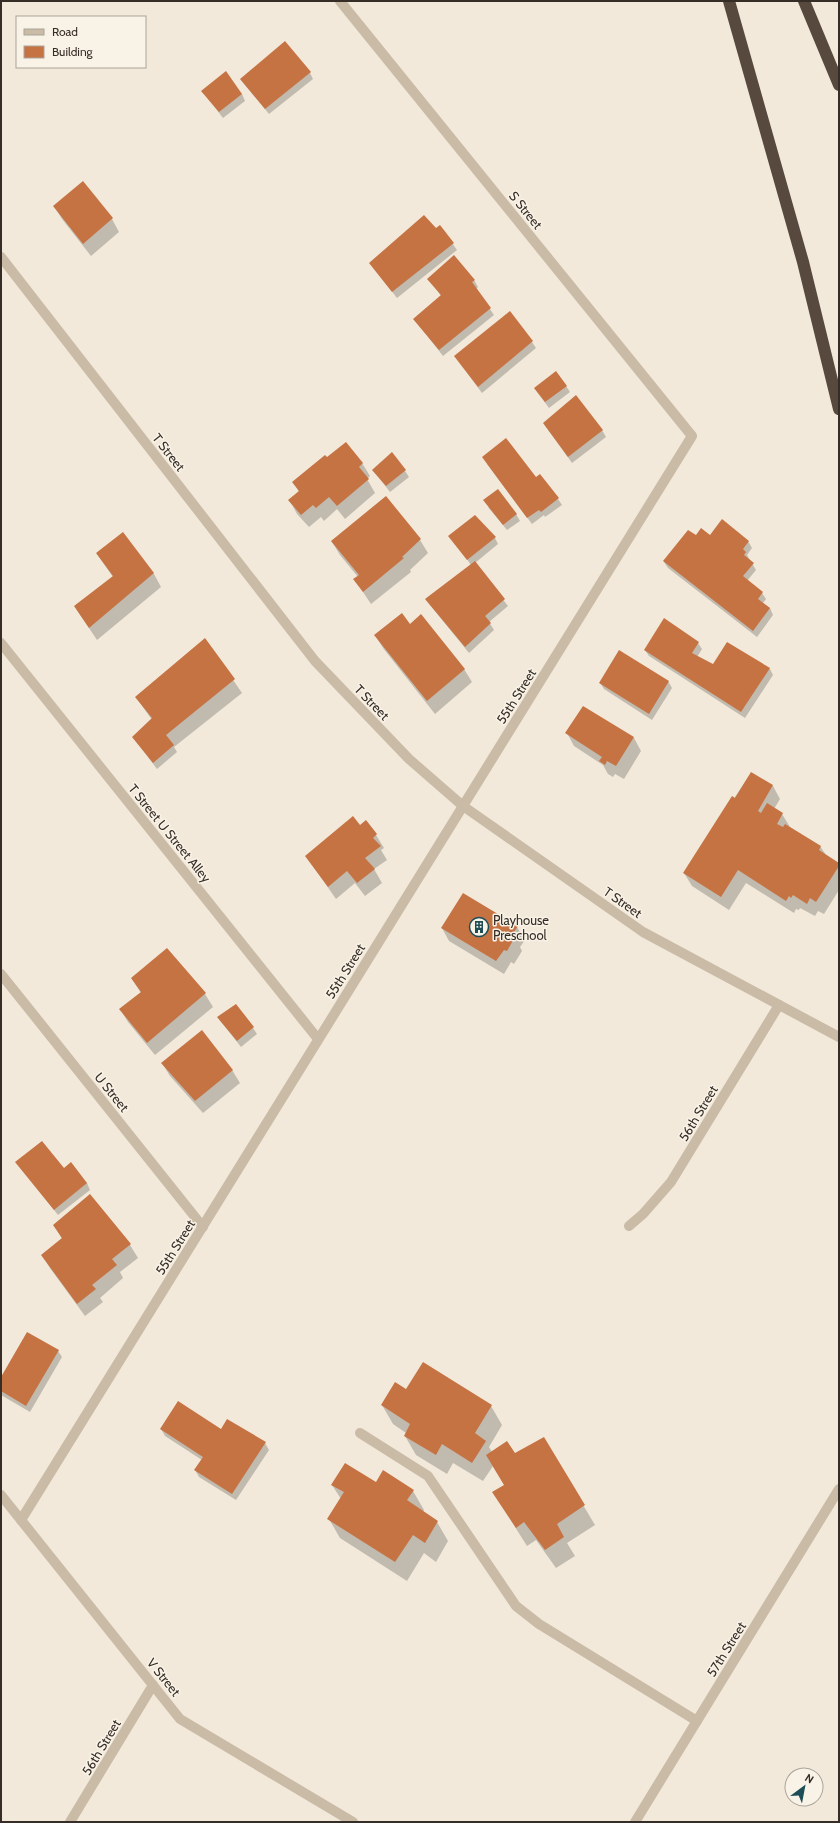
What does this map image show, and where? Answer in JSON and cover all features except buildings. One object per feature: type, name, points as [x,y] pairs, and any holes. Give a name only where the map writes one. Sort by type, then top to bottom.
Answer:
[{"type":"highway","points":[[729,1],[803,262],[839,409]]},
{"type":"highway","points":[[804,1],[839,85]]},
{"type":"street","name":"S Street","points":[[340,1],[692,436]]},
{"type":"street","name":"T Street","points":[[1,257],[315,661],[410,759],[463,806],[643,932],[839,1037]]},
{"type":"street","name":"55th Street","points":[[21,1520],[692,436]]},
{"type":"street","name":"T Street U Street Alley","points":[[1,643],[318,1039]]},
{"type":"street","name":"U Street","points":[[1,974],[203,1227]]},
{"type":"street","name":"56th Street","points":[[630,1226],[643,1214],[671,1182],[779,1005]]},
{"type":"street","points":[[360,1433],[428,1476],[516,1606],[539,1624],[697,1721]]},
{"type":"street","name":"57th Street","points":[[635,1822],[839,1489]]},
{"type":"street","name":"V Street","points":[[1,1495],[180,1719],[353,1822]]},
{"type":"street","name":"56th Street","points":[[70,1822],[153,1684]]},
{"type":"place","name":"Playhouse Preschool","points":[[479,927]]}]
